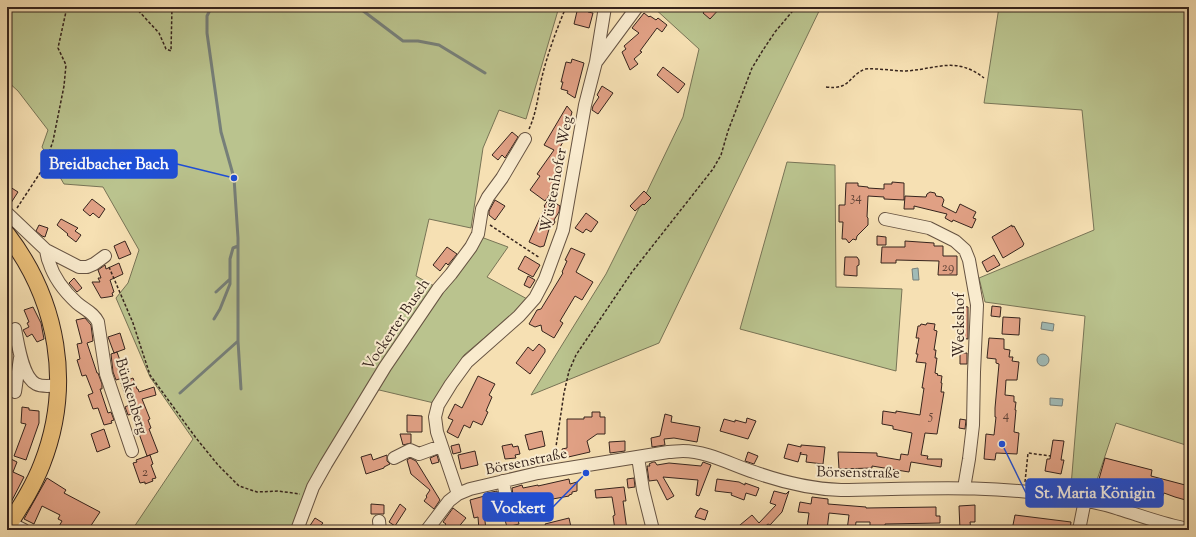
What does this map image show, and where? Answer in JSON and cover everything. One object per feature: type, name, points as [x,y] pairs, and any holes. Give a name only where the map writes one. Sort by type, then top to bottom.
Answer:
[{"type":"main road","points":[[7,234],[28,265],[37,282],[46,305],[58,359],[57,407],[48,446],[30,490],[12,526]]},
{"type":"street","name":"Wüstenhofer Weg","points":[[458,494],[441,446],[436,426],[435,417],[438,405],[471,358],[519,316],[529,305],[545,279],[563,230],[592,73],[596,62],[605,7]]},
{"type":"street","points":[[596,62],[637,7]]},
{"type":"street","name":"Vockerter Busch","points":[[297,530],[313,487],[326,464],[345,436],[385,367],[438,289],[471,247],[478,234],[482,209],[488,197],[502,178],[525,139]]},
{"type":"street","name":"Bünkenberg","points":[[8,214],[46,250],[80,266],[87,267],[105,256]]},
{"type":"street","name":"Weckshof","points":[[885,219],[929,228],[955,242],[965,250],[969,260],[975,289],[977,312],[973,425],[964,488]]},
{"type":"street","name":"Bünkenberg","points":[[46,250],[49,263],[58,282],[78,304],[95,315],[98,322],[106,374],[132,451]]},
{"type":"street","points":[[15,329],[28,377],[35,384],[41,386],[58,385]]},
{"type":"street","points":[[15,392],[21,355]]},
{"type":"street","points":[[394,458],[410,450],[419,454],[441,446]]},
{"type":"street","name":"Börsenstraße","points":[[458,494],[470,489],[552,471],[668,452],[684,451],[695,452],[765,476],[810,487],[824,489],[964,488],[1024,491],[1050,494],[1102,504],[1189,530]]},
{"type":"street","points":[[638,457],[643,490],[653,530]]},
{"type":"street","points":[[503,481],[509,514]]},
{"type":"street","points":[[427,530],[443,509],[458,494]]},
{"type":"street","points":[[1079,530],[1085,500]]},
{"type":"path","points":[[8,214],[17,208],[44,167],[53,141],[64,86],[66,65],[58,48],[67,7]]},
{"type":"path","points":[[135,7],[159,33],[166,49],[171,51],[172,7]]},
{"type":"path","points":[[525,139],[533,120],[541,81],[551,46],[566,7]]},
{"type":"path","points":[[552,471],[564,393],[576,355],[632,272],[713,169],[720,155],[752,68],[762,50],[796,7]]},
{"type":"path","points":[[826,86],[836,88],[843,86],[850,82],[860,72],[865,70],[904,71],[950,65],[966,67],[984,78]]},
{"type":"path","points":[[480,219],[550,264]]},
{"type":"path","points":[[105,256],[133,324],[150,375],[196,438],[218,465],[239,486],[257,492],[278,491],[310,496]]},
{"type":"path","points":[[1024,491],[1028,453],[1051,456]]},
{"type":"green space","points":[[7,7],[559,7],[526,119],[499,110],[483,148],[471,228],[429,219],[416,276],[432,285],[445,287],[481,237],[508,247],[487,277],[529,300],[464,355],[434,403],[375,389],[293,530],[132,530],[193,439],[150,377],[116,298],[128,283],[139,250],[103,187],[64,184],[42,147],[48,130],[18,91],[7,81]]},
{"type":"green space","points":[[653,7],[821,7],[659,343],[531,395],[606,274],[683,117],[699,49]]},
{"type":"green space","points":[[999,7],[1189,7],[1189,446],[1116,423],[1093,492],[1071,486],[1085,316],[985,302],[979,278],[1094,230],[1082,110],[984,103]]},
{"type":"green space","points":[[787,162],[835,165],[836,287],[902,289],[896,371],[740,329]]},
{"type":"water","points":[[918,268],[919,280],[913,280],[912,269]]},
{"type":"water","points":[[1042,322],[1054,324],[1053,331],[1041,329]]},
{"type":"water","points":[[1041,354],[1045,354],[1049,360],[1045,366],[1041,366],[1037,362],[1037,358]]},
{"type":"water","points":[[1050,398],[1063,399],[1062,406],[1050,405]]},
{"type":"building","points":[[578,7],[589,7],[588,12],[593,13],[589,28],[574,24]]},
{"type":"building","points":[[708,7],[721,7],[710,19],[703,13]]},
{"type":"building","points":[[644,13],[656,20],[658,18],[667,25],[662,32],[657,28],[640,51],[642,52],[634,59],[638,64],[630,70],[622,52],[626,49],[624,46],[639,33],[632,28]]},
{"type":"building","points":[[572,59],[584,63],[575,98],[567,93],[568,91],[561,89],[563,82],[561,82],[566,62],[571,63]]},
{"type":"building","points":[[663,67],[685,84],[678,93],[657,75]]},
{"type":"building","points":[[602,86],[613,93],[598,114],[592,110],[599,97],[597,95]]},
{"type":"building","points":[[567,106],[572,112],[565,138],[558,151],[565,155],[558,167],[562,171],[552,185],[555,187],[545,201],[530,190],[540,176],[537,174],[554,150],[544,145]]},
{"type":"building","points":[[512,132],[518,137],[505,158],[502,155],[498,160],[492,155]]},
{"type":"building","points":[[892,182],[904,183],[904,200],[884,199],[884,197],[868,196],[868,225],[857,236],[856,240],[853,239],[849,243],[846,239],[842,239],[843,222],[839,222],[839,205],[845,205],[846,183],[858,183],[858,186],[884,189],[884,184],[892,184]]},
{"type":"building","points":[[7,185],[18,192],[9,206],[7,206]]},
{"type":"building","points":[[644,191],[651,198],[635,211],[630,206]]},
{"type":"building","points":[[930,192],[935,193],[936,196],[942,197],[944,200],[942,206],[956,213],[960,204],[976,212],[973,218],[976,219],[972,228],[953,220],[952,222],[945,218],[947,214],[914,206],[914,209],[904,209],[905,196],[926,197]]},
{"type":"building","points":[[92,199],[105,209],[99,218],[93,213],[90,216],[83,210]]},
{"type":"building","points":[[549,199],[560,206],[559,212],[554,220],[555,222],[550,226],[544,246],[540,247],[529,242],[545,207],[544,206]]},
{"type":"building","points":[[495,200],[505,206],[495,220],[489,215],[489,211]]},
{"type":"building","points":[[586,213],[598,222],[591,232],[586,229],[583,233],[575,228]]},
{"type":"building","points":[[61,219],[78,228],[75,231],[81,235],[76,242],[57,225]]},
{"type":"building","points":[[39,225],[48,228],[45,237],[36,231]]},
{"type":"building","points":[[1012,225],[1024,244],[1003,258],[992,237]]},
{"type":"building","points":[[877,236],[886,237],[886,245],[877,245]]},
{"type":"building","points":[[125,241],[131,254],[119,259],[114,246]]},
{"type":"building","points":[[905,241],[934,243],[934,246],[943,246],[943,256],[957,256],[957,275],[938,275],[939,261],[896,260],[896,263],[881,263],[882,247],[905,247]]},
{"type":"building","points":[[447,247],[457,254],[448,265],[446,263],[440,271],[433,265]]},
{"type":"building","points":[[571,248],[585,254],[576,272],[593,282],[582,300],[575,296],[560,321],[563,323],[554,338],[542,331],[541,325],[535,327],[529,324],[537,310],[541,309],[563,273],[562,272],[567,261],[565,260]]},
{"type":"building","points":[[994,255],[1000,265],[987,272],[982,262]]},
{"type":"building","points":[[525,256],[540,265],[533,277],[518,269]]},
{"type":"building","points":[[845,257],[857,257],[859,260],[859,265],[857,266],[857,276],[844,275]]},
{"type":"building","points":[[119,263],[123,274],[110,280],[114,292],[112,293],[113,296],[101,298],[92,282],[100,282],[98,278],[101,278],[98,270],[105,265],[106,269]]},
{"type":"building","points":[[528,276],[535,280],[530,288],[524,285]]},
{"type":"building","points":[[74,278],[82,288],[77,292],[69,283]]},
{"type":"building","points":[[960,306],[968,307],[968,339],[960,338]]},
{"type":"building","points":[[992,306],[1001,307],[1000,317],[991,316]]},
{"type":"building","points":[[33,307],[41,323],[44,339],[37,342],[32,334],[27,337],[23,330],[29,327],[27,323],[29,322],[24,310]]},
{"type":"building","points":[[1003,317],[1020,318],[1019,335],[1002,334]]},
{"type":"building","points":[[85,318],[91,325],[93,341],[87,343],[102,384],[102,389],[100,389],[108,413],[111,412],[114,420],[111,421],[112,423],[104,425],[98,408],[93,409],[88,395],[93,393],[86,375],[82,376],[77,360],[80,359],[77,344],[82,343],[76,320]]},
{"type":"building","points":[[927,323],[935,324],[934,330],[937,331],[934,350],[936,350],[935,358],[937,358],[935,373],[942,376],[941,392],[944,392],[937,434],[925,433],[921,455],[928,456],[927,459],[942,459],[941,467],[911,462],[909,472],[872,466],[872,468],[839,469],[838,452],[877,453],[877,456],[900,460],[901,454],[908,455],[912,433],[893,429],[893,426],[882,424],[883,411],[896,413],[896,411],[920,415],[926,363],[916,362],[919,338],[916,338],[918,326],[921,324],[926,325]]},
{"type":"building","points":[[8,328],[12,353],[7,353]]},
{"type":"building","points":[[120,333],[125,349],[114,353],[108,337]]},
{"type":"building","points":[[989,338],[1004,339],[1004,349],[1010,350],[1009,357],[1013,357],[1012,361],[1019,362],[1017,380],[1006,380],[1005,395],[1014,396],[1014,402],[1016,402],[1014,432],[1019,433],[1017,454],[996,453],[995,460],[984,459],[986,434],[994,435],[999,364],[996,363],[996,359],[987,358]]},
{"type":"building","points":[[539,344],[545,349],[545,352],[530,374],[516,363],[528,347],[533,351]]},
{"type":"building","points":[[117,352],[126,377],[116,380],[113,372],[111,354]]},
{"type":"building","points":[[960,353],[967,353],[967,364],[960,364]]},
{"type":"building","points":[[478,376],[495,384],[489,395],[492,397],[486,411],[488,412],[482,425],[473,421],[470,428],[464,425],[458,438],[447,432],[453,420],[448,418],[455,404],[462,408]]},
{"type":"building","points":[[133,378],[139,392],[154,387],[156,395],[142,399],[150,419],[148,420],[151,428],[149,429],[158,452],[147,456],[132,414],[128,415],[125,407],[129,405],[121,383]]},
{"type":"building","points":[[22,407],[29,408],[29,410],[39,411],[39,423],[26,460],[14,456],[26,424],[21,423]]},
{"type":"building","points":[[592,412],[600,412],[600,417],[605,417],[605,434],[597,434],[587,441],[590,452],[564,458],[562,449],[567,448],[567,419],[584,419],[584,417],[592,417]]},
{"type":"building","points":[[665,414],[672,416],[671,422],[700,427],[697,442],[674,438],[664,439],[665,445],[652,447],[651,438],[660,436]]},
{"type":"building","points":[[407,415],[422,416],[422,432],[407,432]]},
{"type":"building","points":[[747,418],[756,421],[748,439],[720,431],[724,419],[746,423]]},
{"type":"building","points":[[960,419],[966,420],[965,429],[959,428]]},
{"type":"building","points":[[104,429],[110,447],[97,452],[91,434]]},
{"type":"building","points":[[542,431],[545,446],[529,450],[525,435]]},
{"type":"building","points":[[400,434],[411,434],[411,443],[403,445]]},
{"type":"building","points":[[1053,440],[1064,441],[1061,460],[1064,460],[1061,474],[1045,471],[1047,459],[1050,459]]},
{"type":"building","points":[[625,441],[625,451],[610,453],[609,442]]},
{"type":"building","points":[[459,444],[461,452],[453,454],[451,446]]},
{"type":"building","points":[[512,444],[513,447],[518,446],[520,454],[515,455],[516,458],[505,459],[502,446]]},
{"type":"building","points":[[788,444],[801,447],[801,445],[825,447],[823,464],[806,462],[807,455],[800,454],[798,462],[784,458]]},
{"type":"building","points":[[475,451],[478,465],[461,469],[458,455]]},
{"type":"building","points":[[748,452],[758,456],[754,464],[745,461]]},
{"type":"building","points":[[371,454],[373,460],[387,455],[387,461],[390,464],[384,468],[366,474],[361,457]]},
{"type":"building","points":[[150,455],[153,464],[151,465],[156,478],[145,484],[145,482],[140,483],[133,463],[137,462],[136,460]]},
{"type":"building","points":[[437,455],[439,462],[432,464],[430,458]]},
{"type":"building","points":[[7,457],[17,462],[13,472],[24,477],[7,510]]},
{"type":"building","points":[[410,458],[416,461],[440,500],[434,509],[424,501],[430,490],[411,474],[407,460]]},
{"type":"building","points":[[1105,458],[1152,470],[1151,476],[1189,486],[1189,501],[1164,493],[1162,498],[1147,494],[1148,492],[1121,486],[1122,484],[1099,479]]},
{"type":"building","points":[[653,462],[657,465],[669,463],[701,466],[703,462],[711,465],[699,496],[696,495],[698,480],[663,477],[674,496],[667,500],[657,480],[649,481],[647,466],[650,466],[649,464]]},
{"type":"building","points":[[47,478],[66,490],[64,493],[100,512],[88,530],[57,530],[62,521],[58,519],[60,515],[42,506],[34,524],[24,519]]},
{"type":"building","points":[[634,478],[635,487],[628,488],[627,479]]},
{"type":"building","points":[[569,479],[570,484],[577,482],[577,491],[572,492],[569,496],[515,506],[519,524],[507,527],[505,520],[511,521],[516,516],[512,488],[522,485],[523,488],[538,486]]},
{"type":"building","points":[[717,479],[739,482],[745,485],[745,483],[759,488],[756,496],[746,493],[744,500],[731,495],[732,493],[715,491]]},
{"type":"building","points":[[624,487],[626,501],[623,501],[627,530],[615,530],[613,516],[615,515],[612,497],[596,498],[595,490]]},
{"type":"building","points":[[497,491],[500,509],[484,512],[486,530],[479,530],[478,517],[474,518],[470,500],[488,495],[487,493]]},
{"type":"building","points":[[774,491],[786,494],[789,491],[782,512],[770,525],[768,524],[763,528],[765,530],[734,530],[752,515],[759,523],[776,505],[770,503]]},
{"type":"building","points":[[812,497],[828,499],[828,504],[866,508],[936,507],[936,516],[940,516],[940,523],[885,524],[885,526],[870,526],[870,522],[856,522],[855,530],[847,530],[849,515],[829,513],[827,530],[817,530],[817,528],[807,527],[809,513],[798,512],[800,502],[811,504]]},
{"type":"building","points":[[371,504],[384,505],[384,514],[371,514]]},
{"type":"building","points":[[400,504],[406,509],[395,526],[389,522]]},
{"type":"building","points":[[975,505],[975,522],[970,522],[971,530],[960,530],[959,506]]},
{"type":"building","points":[[453,508],[466,518],[456,530],[441,530],[446,524],[443,522]]},
{"type":"building","points":[[700,508],[708,511],[705,520],[695,517]]},
{"type":"building","points":[[1015,515],[1071,522],[1070,530],[1012,530]]},
{"type":"building","points":[[315,518],[323,523],[317,530],[307,530]]},
{"type":"building","points":[[569,518],[571,527],[559,530],[547,530],[545,524]]},
{"type":"waterway","points":[[180,393],[238,341],[238,238],[234,178],[221,132],[207,33],[207,16],[211,8],[214,7]]},
{"type":"waterway","points":[[358,7],[403,41],[418,41],[439,45],[485,73]]},
{"type":"waterway","points":[[214,319],[220,309],[230,284],[230,259],[233,248],[238,246]]},
{"type":"waterway","points":[[216,292],[230,279]]},
{"type":"waterway","points":[[238,341],[241,389]]},
{"type":"place","name":"Breidbacher Bach","points":[[234,178]]},
{"type":"place","name":"St. Maria Königin","points":[[1002,444]]},
{"type":"place","name":"Vockert","points":[[586,473]]}]
